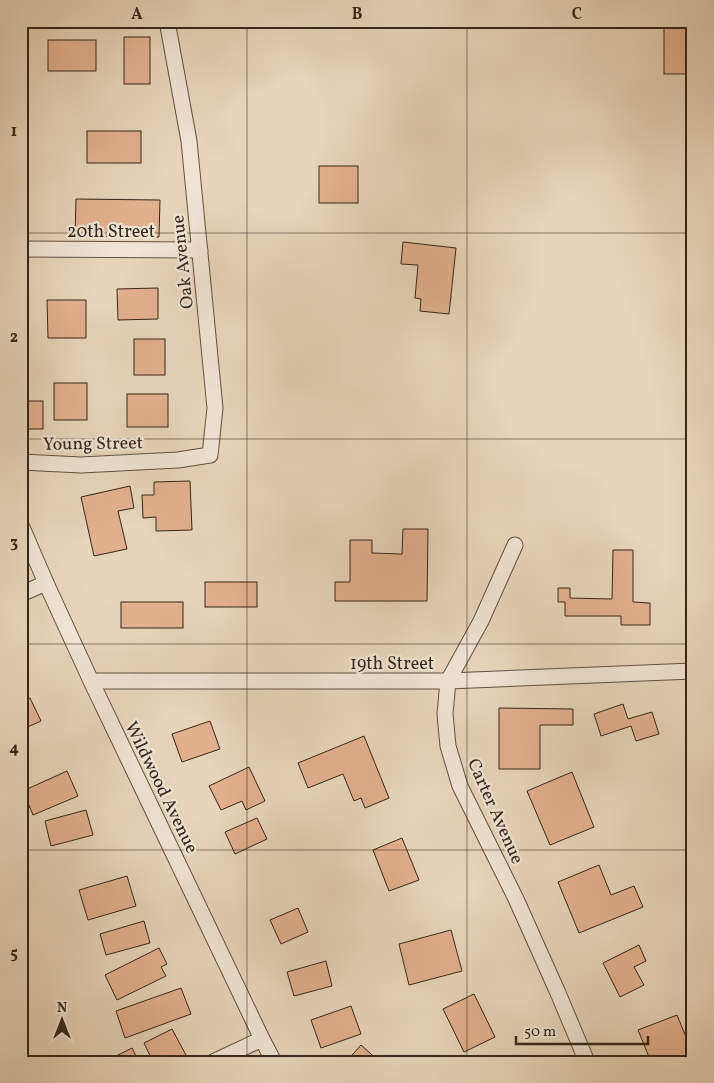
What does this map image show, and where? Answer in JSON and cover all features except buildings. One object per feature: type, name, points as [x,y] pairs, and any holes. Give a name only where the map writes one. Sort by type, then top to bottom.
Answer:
[{"type":"street","name":"Oak Avenue","points":[[165,460],[210,455],[215,408],[189,141],[166,21]]},
{"type":"street","name":"20th Street","points":[[21,249],[200,250]]},
{"type":"street","name":"Young Street","points":[[21,462],[81,465],[165,460]]},
{"type":"street","name":"Wildwood Avenue","points":[[21,525],[91,681],[274,1062]]},
{"type":"street","name":"Carter Avenue","points":[[516,545],[481,621],[448,681],[445,714],[448,746],[460,786],[516,900],[587,1062]]},
{"type":"street","points":[[21,594],[46,583]]},
{"type":"street","name":"19th Street","points":[[91,681],[448,681],[693,671]]},
{"type":"street","points":[[213,1062],[262,1039]]}]
